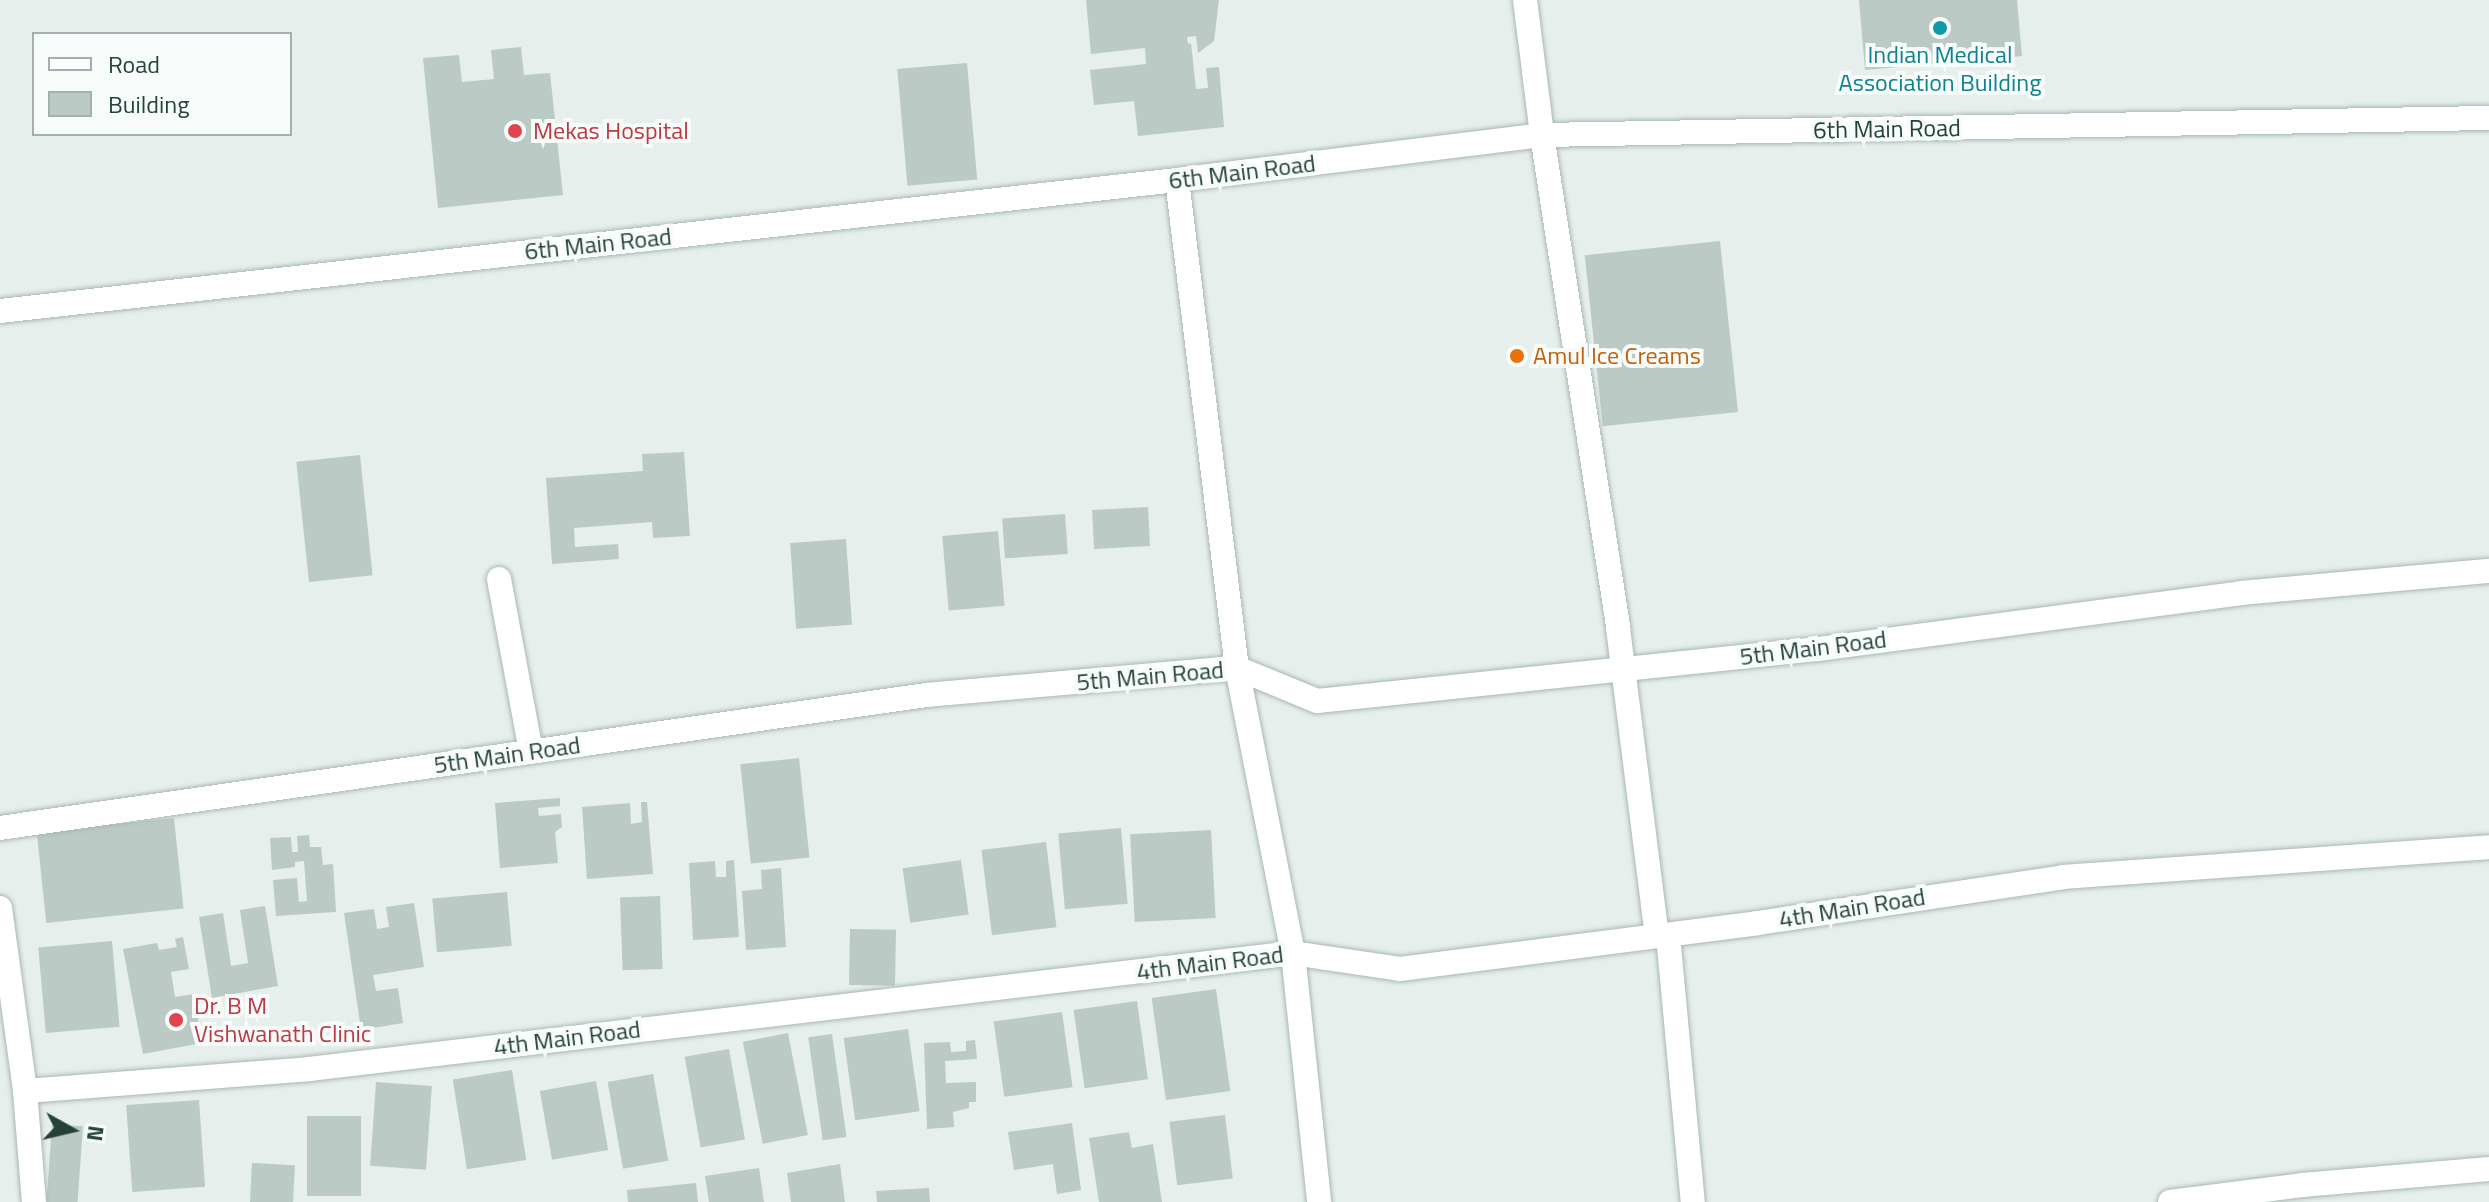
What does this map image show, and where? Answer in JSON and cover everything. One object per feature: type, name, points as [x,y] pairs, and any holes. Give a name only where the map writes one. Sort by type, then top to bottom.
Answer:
[{"type":"street","points":[[1525,0],[1542,135],[1623,669],[1657,935],[1668,935],[1693,1202]]},
{"type":"street","name":"6th Main Road","points":[[0,311],[1177,180],[1542,135],[2489,118]]},
{"type":"street","points":[[1177,180],[1237,668],[1293,953],[1319,1202]]},
{"type":"street","name":"5th Main Road","points":[[0,828],[926,695],[1237,668],[1317,701],[1818,649],[2241,593],[2489,571]]},
{"type":"street","points":[[499,579],[531,751]]},
{"type":"street","name":"4th Main Road","points":[[25,1091],[309,1069],[1293,953],[1400,969],[1668,935],[2063,877],[2489,847]]},
{"type":"street","points":[[0,908],[25,1091],[34,1202]]},
{"type":"street","points":[[2170,1202],[2302,1185],[2489,1169]]},
{"type":"building","points":[[1086,0],[1219,0],[1214,41],[1198,53],[1196,36],[1187,37],[1188,44],[1191,43],[1196,89],[1208,88],[1206,68],[1219,67],[1224,127],[1138,136],[1134,101],[1094,105],[1090,70],[1146,64],[1145,48],[1091,54]]},
{"type":"building","name":"Indian Medical Association Building","points":[[1859,0],[2017,0],[2022,56],[1865,70]]},
{"type":"building","points":[[521,47],[524,75],[550,73],[563,195],[438,208],[423,58],[459,55],[462,82],[494,79],[491,50]]},
{"type":"building","points":[[967,63],[977,180],[907,186],[897,69]]},
{"type":"building","points":[[1720,241],[1738,412],[1603,426],[1585,255]]},
{"type":"building","points":[[684,452],[690,536],[653,538],[652,522],[574,528],[575,547],[618,544],[619,559],[552,564],[546,478],[643,471],[642,454]]},
{"type":"building","points":[[360,455],[373,575],[309,582],[296,462]]},
{"type":"building","points":[[1148,507],[1150,546],[1094,549],[1092,510]]},
{"type":"building","points":[[1065,514],[1068,554],[1005,558],[1002,518]]},
{"type":"building","points":[[998,531],[1005,606],[949,611],[942,536]]},
{"type":"building","points":[[846,539],[852,625],[796,629],[790,543]]},
{"type":"building","points":[[799,758],[809,857],[751,864],[740,764]]},
{"type":"building","points":[[560,798],[560,806],[538,808],[539,816],[561,814],[562,827],[555,832],[558,863],[500,868],[495,803]]},
{"type":"building","points":[[641,802],[647,802],[653,874],[587,879],[582,807],[630,803],[631,824],[642,822]]},
{"type":"building","points":[[174,818],[184,909],[46,923],[37,832]]},
{"type":"building","points":[[1121,828],[1128,904],[1065,909],[1058,833]]},
{"type":"building","points":[[1211,830],[1216,918],[1135,922],[1130,834]]},
{"type":"building","points":[[309,835],[310,847],[321,847],[323,865],[333,864],[336,912],[276,916],[273,880],[297,878],[299,902],[307,901],[304,861],[295,862],[295,867],[272,870],[270,838],[291,837],[292,852],[298,852],[297,836]]},
{"type":"building","points":[[1046,842],[1056,927],[992,935],[981,850]]},
{"type":"building","points":[[734,860],[739,937],[693,940],[689,863],[715,861],[716,877],[726,877],[726,861]]},
{"type":"building","points":[[961,860],[969,914],[910,923],[903,868]]},
{"type":"building","points":[[781,868],[786,947],[746,950],[742,891],[762,889],[761,870]]},
{"type":"building","points":[[507,892],[512,946],[437,952],[432,899]]},
{"type":"building","points":[[660,896],[663,969],[623,970],[620,897]]},
{"type":"building","points":[[414,903],[424,967],[373,975],[376,991],[398,988],[403,1023],[361,1030],[344,913],[374,909],[377,929],[389,927],[386,907]]},
{"type":"building","points":[[265,906],[278,986],[212,998],[199,917],[223,913],[231,966],[248,963],[240,910]]},
{"type":"building","points":[[850,929],[896,930],[895,986],[849,985]]},
{"type":"building","points":[[183,937],[189,969],[171,972],[175,997],[194,994],[202,1043],[143,1054],[123,949],[157,943],[159,950],[177,947],[175,939]]},
{"type":"building","points":[[112,941],[119,1027],[46,1033],[38,947]]},
{"type":"building","points":[[1216,989],[1230,1091],[1166,1100],[1152,998]]},
{"type":"building","points":[[1137,1001],[1148,1079],[1085,1088],[1074,1010]]},
{"type":"building","points":[[1062,1012],[1073,1087],[1004,1097],[994,1022]]},
{"type":"building","points":[[908,1029],[920,1111],[855,1120],[844,1038]]},
{"type":"building","points":[[788,1033],[808,1135],[763,1144],[743,1042]]},
{"type":"building","points":[[832,1034],[846,1137],[823,1140],[808,1037]]},
{"type":"building","points":[[975,1040],[977,1059],[945,1061],[946,1083],[976,1082],[976,1102],[969,1102],[969,1108],[953,1112],[954,1127],[927,1129],[924,1043],[950,1042],[951,1052],[966,1051],[966,1041]]},
{"type":"building","points":[[729,1049],[745,1140],[701,1147],[685,1057]]},
{"type":"building","points":[[512,1070],[526,1160],[467,1169],[453,1079]]},
{"type":"building","points":[[653,1074],[668,1161],[623,1169],[608,1082]]},
{"type":"building","points":[[596,1081],[608,1150],[552,1160],[540,1091]]},
{"type":"building","points":[[376,1082],[432,1086],[426,1170],[370,1166]]},
{"type":"building","points":[[199,1100],[205,1187],[132,1192],[126,1105]]},
{"type":"building","points":[[1225,1115],[1233,1179],[1177,1185],[1169,1122]]},
{"type":"building","points":[[307,1116],[361,1116],[361,1196],[307,1196]]},
{"type":"building","points":[[1072,1123],[1081,1190],[1057,1194],[1053,1164],[1014,1170],[1008,1132]]},
{"type":"building","points":[[52,1124],[83,1126],[78,1202],[47,1202]]},
{"type":"building","points":[[1129,1132],[1132,1148],[1153,1144],[1162,1202],[1099,1202],[1089,1138]]},
{"type":"building","points":[[252,1163],[295,1165],[293,1202],[250,1202]]},
{"type":"building","points":[[840,1164],[845,1202],[791,1202],[787,1173]]},
{"type":"building","points":[[759,1168],[764,1202],[709,1202],[705,1176]]},
{"type":"building","points":[[696,1183],[698,1202],[628,1202],[627,1190]]},
{"type":"building","points":[[929,1188],[930,1202],[877,1202],[876,1191]]},
{"type":"place","name":"Indian Medical Association Building","points":[[1940,28]]},
{"type":"place","name":"Mekas Hospital","points":[[515,131]]},
{"type":"place","name":"Amul Ice Creams","points":[[1517,356]]},
{"type":"place","name":"Dr. B M Vishwanath Clinic","points":[[176,1020]]}]
